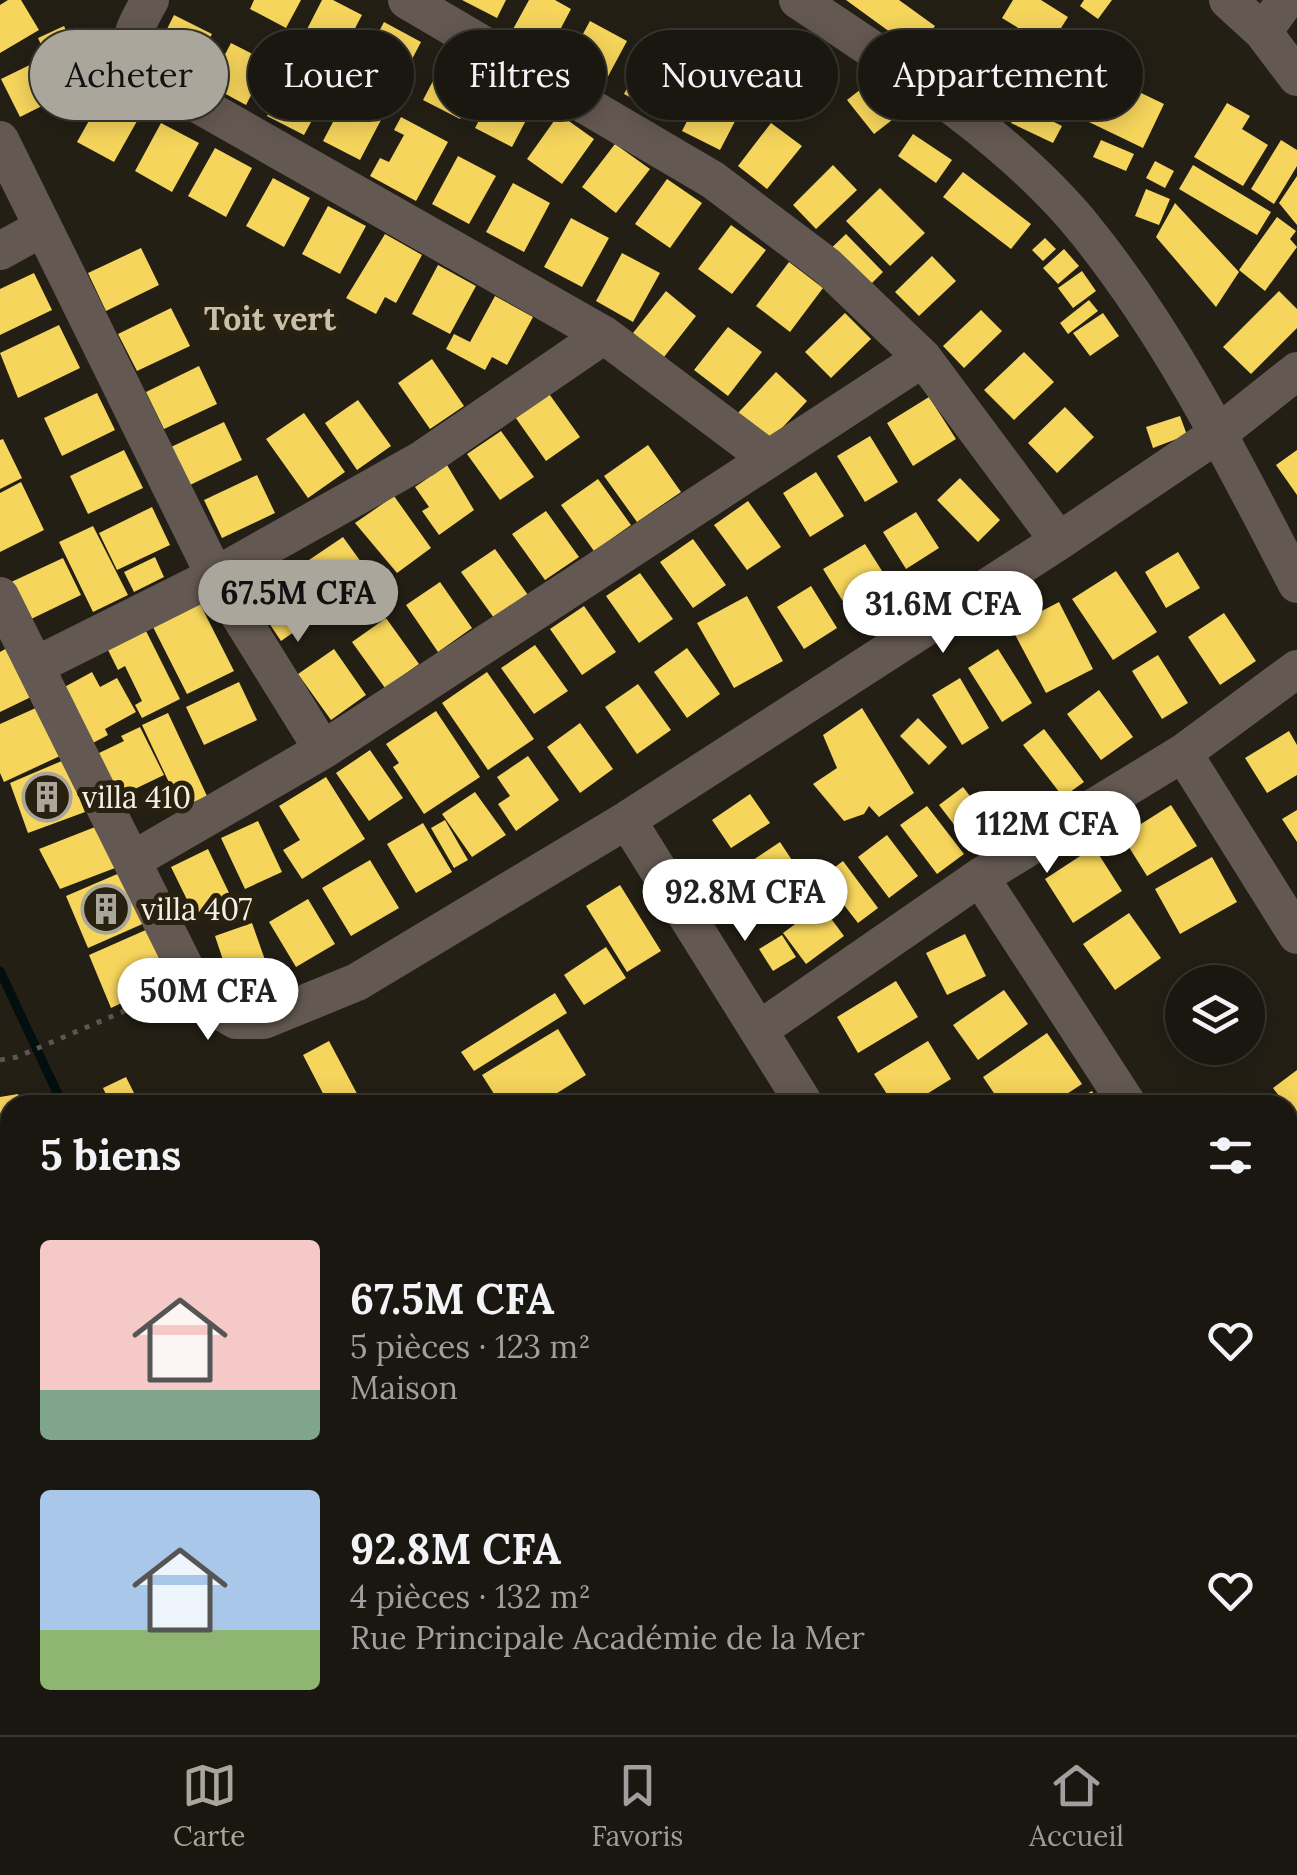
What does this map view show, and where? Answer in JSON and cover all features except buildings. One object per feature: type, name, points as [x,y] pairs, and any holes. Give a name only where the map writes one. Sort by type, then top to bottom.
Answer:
[{"type":"street","points":[[150,0],[130,38],[132,58],[144,73],[604,335],[769,460]]},
{"type":"street","points":[[406,0],[713,180],[827,266],[923,358],[1059,541]]},
{"type":"street","points":[[798,0],[888,60],[1002,148],[1085,229],[1141,306],[1219,433],[1297,584]]},
{"type":"street","points":[[1228,0],[1263,32],[1297,77]]},
{"type":"street","points":[[1263,32],[1286,0]]},
{"type":"street","points":[[0,140],[215,576],[324,750]]},
{"type":"street","points":[[0,251],[42,228]]},
{"type":"street","points":[[35,666],[215,576],[423,458],[604,335]]},
{"type":"street","points":[[133,860],[324,750],[923,358]]},
{"type":"street","points":[[0,596],[192,982],[212,1006],[236,1020],[264,1020],[357,982],[628,820],[1059,541],[1219,433],[1297,371]]},
{"type":"street","points":[[759,1030],[980,878],[1184,753],[1297,669]]},
{"type":"street","points":[[1184,753],[1297,934]]},
{"type":"street","points":[[628,820],[799,1095]]},
{"type":"street","points":[[980,878],[1121,1095]]},
{"type":"path","points":[[0,1060],[17,1057],[192,982]]},
{"type":"waterway","points":[[0,971],[58,1095]]},
{"type":"place","name":"villa 410","points":[[47,797]]},
{"type":"place","name":"villa 407","points":[[106,909]]},
{"type":"district","name":"Toit vert","points":[[270,318]]}]
